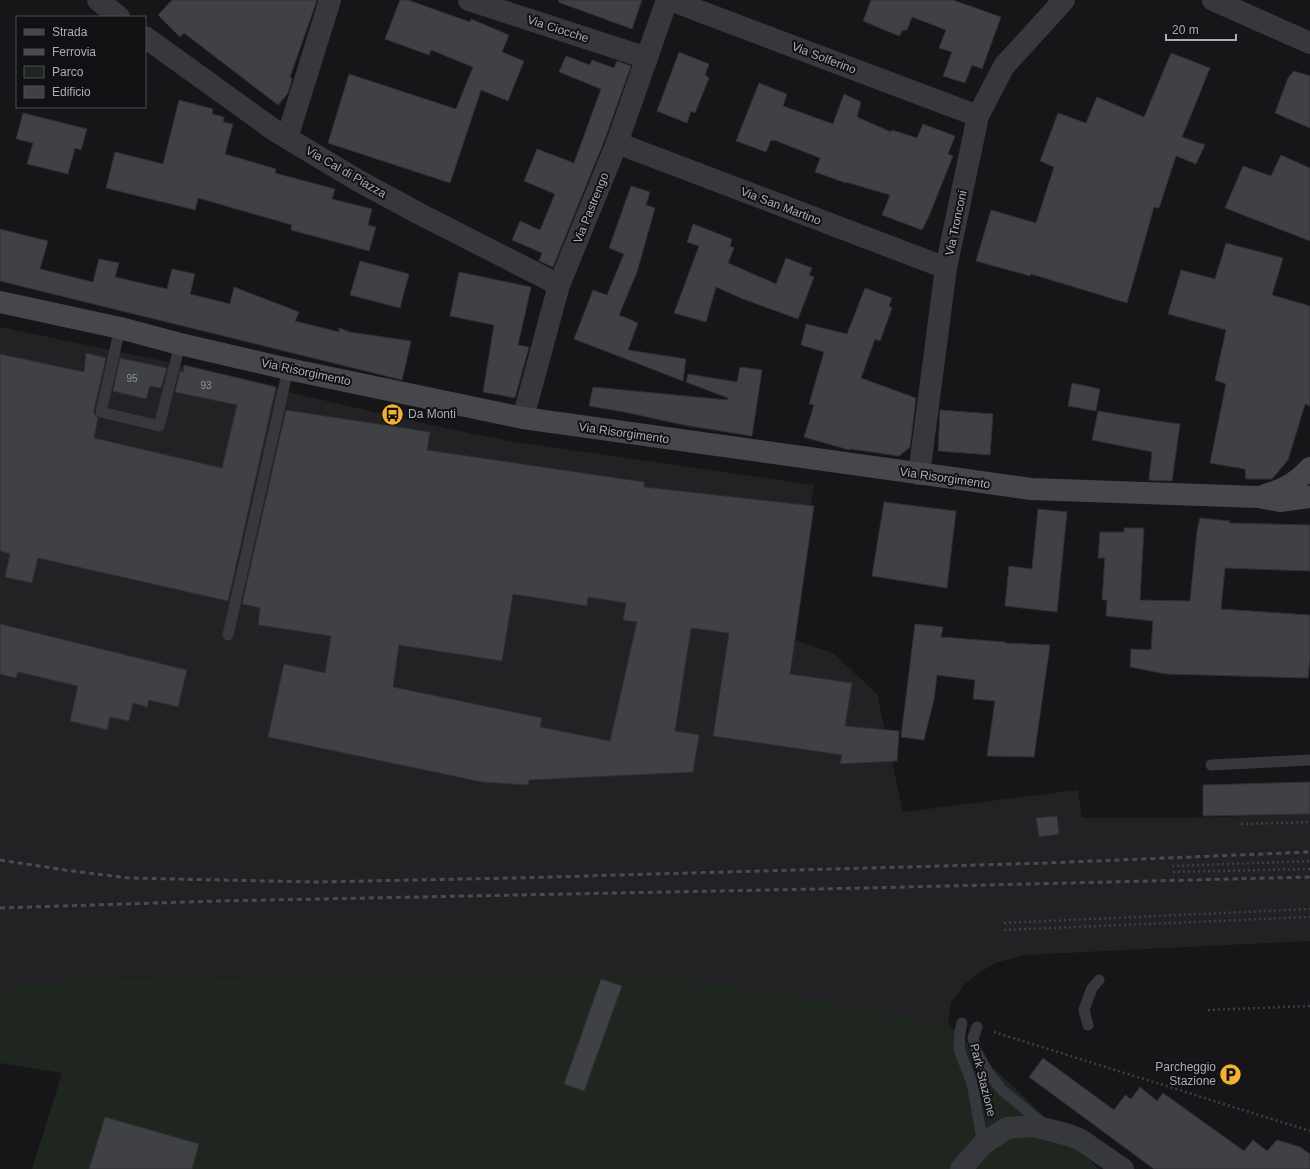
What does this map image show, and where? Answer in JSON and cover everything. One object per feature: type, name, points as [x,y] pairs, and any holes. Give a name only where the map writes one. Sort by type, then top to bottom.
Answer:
[{"type":"street","points":[[98,0],[118,16]]},
{"type":"street","points":[[287,138],[330,0]]},
{"type":"street","name":"Via Ciocche","points":[[469,0],[647,58]]},
{"type":"street","name":"Via Pastrengo","points":[[523,418],[560,285],[617,143],[668,0]]},
{"type":"street","name":"Via Solferino","points":[[668,0],[978,116]]},
{"type":"street","name":"Via Tronconi","points":[[919,474],[946,268],[978,116],[1004,66],[1064,0]]},
{"type":"street","points":[[1213,0],[1310,43]]},
{"type":"street","name":"Via Cal di Piazza","points":[[146,38],[268,126],[364,184],[560,285]]},
{"type":"street","name":"Via San Martino","points":[[617,143],[946,268]]},
{"type":"street","name":"Via Risorgimento","points":[[0,302],[120,328],[180,344],[288,369],[523,418],[1030,489],[1258,497],[1280,501],[1310,498]]},
{"type":"street","name":"Via Risorgimento","points":[[1258,497],[1281,490],[1292,484],[1310,468]]},
{"type":"street","points":[[962,1169],[984,1144],[1007,1128],[1034,1126],[1050,1129],[1081,1140],[1124,1169]]},
{"type":"lane","points":[[120,328],[101,412],[159,426],[180,344]]},
{"type":"lane","points":[[228,634],[288,369]]},
{"type":"lane","points":[[1211,765],[1310,760]]},
{"type":"lane","points":[[1088,1025],[1084,1010],[1092,988],[1099,980]]},
{"type":"lane","name":"Park Stazione","points":[[962,1023],[960,1032],[960,1050],[972,1083],[984,1144]]},
{"type":"lane","name":"Park Stazione","points":[[977,1027],[973,1038],[977,1052],[987,1071],[1002,1090],[1050,1129]]},
{"type":"path","points":[[1241,824],[1310,822]]},
{"type":"path","points":[[1172,866],[1310,861]]},
{"type":"path","points":[[1173,872],[1310,869]]},
{"type":"path","points":[[1004,923],[1310,909]]},
{"type":"path","points":[[1004,930],[1310,917]]},
{"type":"path","points":[[1208,1010],[1310,1006]]},
{"type":"path","points":[[977,1027],[1310,1132]]},
{"type":"shaded area","points":[[0,327],[183,365],[262,386],[508,441],[814,485],[789,638],[833,653],[877,694],[903,812],[1078,790],[1082,818],[1179,818],[1310,814],[1310,941],[1025,955],[995,963],[965,984],[951,1002],[948,1024],[723,984],[646,976],[387,975],[92,978],[0,988]]},
{"type":"green space","points":[[387,975],[646,976],[723,984],[948,1024],[1099,1169],[32,1169],[62,1073],[0,1063],[0,988],[92,978]]},
{"type":"building","points":[[172,0],[317,0],[290,77],[292,79],[288,93],[278,105],[184,33],[180,37],[158,15]]},
{"type":"building","points":[[400,0],[408,0],[470,22],[471,19],[509,35],[502,52],[524,61],[508,101],[481,90],[450,183],[328,143],[349,74],[456,109],[473,67],[431,50],[429,55],[385,39]]},
{"type":"building","points":[[559,0],[642,0],[632,29],[558,2]]},
{"type":"building","points":[[871,0],[953,0],[1001,17],[982,69],[972,65],[965,83],[943,76],[952,52],[939,48],[946,30],[912,17],[907,30],[903,30],[899,36],[863,21]]},
{"type":"building","points":[[679,52],[709,64],[705,75],[709,78],[695,113],[691,111],[687,123],[657,111]]},
{"type":"building","points":[[1171,53],[1210,68],[1182,137],[1205,145],[1196,164],[1176,156],[1159,208],[1154,207],[1127,303],[1031,274],[1030,276],[976,261],[991,210],[1036,223],[1054,167],[1040,161],[1058,113],[1086,123],[1097,97],[1144,117]]},
{"type":"building","points":[[566,56],[590,65],[592,60],[614,68],[617,61],[631,66],[605,139],[553,267],[539,261],[542,253],[512,240],[520,221],[540,230],[555,194],[524,181],[537,149],[574,163],[601,89],[559,72]]},
{"type":"building","points":[[1294,71],[1310,76],[1310,128],[1275,113],[1288,78]]},
{"type":"building","points":[[759,83],[787,94],[783,106],[833,124],[844,94],[861,102],[857,117],[891,132],[892,130],[917,138],[923,124],[955,136],[948,154],[953,156],[922,230],[882,215],[890,195],[846,183],[815,172],[820,158],[774,140],[771,140],[766,152],[736,141]]},
{"type":"building","points":[[179,100],[213,109],[212,114],[224,117],[223,122],[233,124],[225,154],[276,169],[275,173],[335,189],[332,199],[372,209],[368,225],[376,227],[369,251],[291,230],[292,225],[198,198],[195,210],[106,188],[115,152],[163,164]]},
{"type":"building","points":[[23,113],[87,129],[81,150],[75,148],[68,174],[27,164],[33,143],[16,139]]},
{"type":"building","points":[[1281,155],[1310,168],[1310,241],[1225,208],[1243,166],[1271,176]]},
{"type":"building","points":[[631,186],[650,192],[646,205],[655,208],[637,272],[619,315],[638,323],[628,350],[686,359],[683,381],[574,339],[593,290],[607,295],[624,254],[609,248]]},
{"type":"building","points":[[693,224],[732,239],[730,246],[734,248],[728,263],[776,284],[786,258],[812,268],[809,275],[814,277],[798,319],[743,299],[716,287],[706,322],[674,313],[699,246],[687,242]]},
{"type":"building","points":[[0,229],[48,241],[40,269],[93,282],[99,259],[119,263],[115,277],[167,289],[172,269],[195,274],[190,294],[230,304],[234,287],[299,312],[295,321],[339,332],[339,328],[350,332],[411,341],[402,380],[0,281]]},
{"type":"building","points":[[1226,243],[1283,258],[1272,295],[1310,306],[1310,406],[1305,404],[1288,460],[1272,479],[1246,479],[1245,469],[1210,463],[1226,384],[1215,380],[1226,330],[1168,314],[1181,270],[1215,279]]},
{"type":"building","points":[[360,261],[409,274],[400,308],[350,295]]},
{"type":"building","points":[[459,272],[531,287],[518,345],[529,347],[515,398],[483,392],[494,325],[450,316]]},
{"type":"building","points":[[865,288],[892,298],[889,306],[892,308],[880,341],[875,339],[861,378],[916,398],[910,447],[899,456],[849,450],[804,437],[814,405],[809,404],[824,352],[801,345],[806,324],[847,334]]},
{"type":"building","points":[[86,353],[106,358],[94,410],[94,414],[98,418],[94,438],[222,468],[237,405],[175,392],[180,371],[183,372],[184,365],[276,387],[228,601],[38,558],[32,583],[5,577],[10,554],[0,551],[0,354],[84,372]]},
{"type":"building","points":[[120,358],[167,368],[161,388],[150,386],[146,399],[113,391]]},
{"type":"building","points":[[740,367],[762,370],[752,436],[684,425],[589,406],[593,387],[727,400],[728,398],[686,382],[688,374],[737,382]]},
{"type":"building","points":[[1072,383],[1100,389],[1096,411],[1068,406]]},
{"type":"building","points":[[286,410],[430,432],[427,450],[644,482],[644,487],[814,506],[790,674],[852,683],[845,726],[899,731],[897,761],[840,764],[842,755],[713,736],[729,633],[691,628],[675,731],[699,735],[693,772],[529,780],[528,785],[482,782],[268,737],[284,664],[325,673],[331,636],[258,625],[260,608],[242,604]],"holes":[[[513,594],[587,606],[588,597],[626,603],[623,620],[637,622],[610,741],[540,727],[542,718],[393,687],[399,645],[502,661]]]},
{"type":"building","points":[[940,410],[993,414],[990,455],[938,451]]},
{"type":"building","points":[[1098,411],[1180,424],[1172,481],[1149,480],[1152,452],[1092,440]]},
{"type":"building","points":[[884,502],[956,511],[947,588],[872,576]]},
{"type":"building","points":[[1038,509],[1067,512],[1057,612],[1005,606],[1009,566],[1032,569]]},
{"type":"building","points":[[1200,518],[1230,521],[1229,523],[1310,525],[1310,571],[1225,568],[1221,609],[1310,615],[1310,658],[1308,678],[1166,674],[1130,667],[1131,649],[1151,650],[1153,621],[1106,616],[1107,600],[1102,600],[1105,558],[1098,558],[1100,532],[1124,532],[1124,528],[1144,528],[1140,600],[1190,601],[1197,531]]},
{"type":"building","points":[[0,624],[187,670],[178,707],[149,700],[147,707],[133,703],[129,721],[110,717],[107,730],[70,721],[78,686],[18,672],[16,678],[0,674]]},
{"type":"building","points":[[915,624],[943,627],[941,637],[1005,643],[1050,645],[1034,757],[987,756],[995,701],[973,699],[975,680],[937,675],[934,699],[924,740],[901,737]]},
{"type":"building","points":[[1310,782],[1310,814],[1203,816],[1203,785]]},
{"type":"building","points":[[1057,816],[1059,834],[1039,837],[1036,818]]},
{"type":"building","points":[[601,979],[622,986],[584,1091],[564,1084]]},
{"type":"building","points":[[1043,1058],[1114,1110],[1125,1095],[1131,1099],[1140,1087],[1157,1101],[1163,1093],[1244,1151],[1253,1140],[1267,1151],[1277,1140],[1300,1147],[1310,1154],[1310,1169],[1154,1169],[1029,1077]]},
{"type":"building","points":[[105,1117],[199,1144],[192,1169],[89,1169]]},
{"type":"railway","points":[[0,860],[128,878],[316,882],[1047,863],[1310,852]]},
{"type":"railway","points":[[0,908],[218,901],[866,888],[1310,877]]},
{"type":"place","name":"Da Monti","points":[[392,414]]},
{"type":"place","name":"Parcheggio Stazione","points":[[1231,1074]]}]
